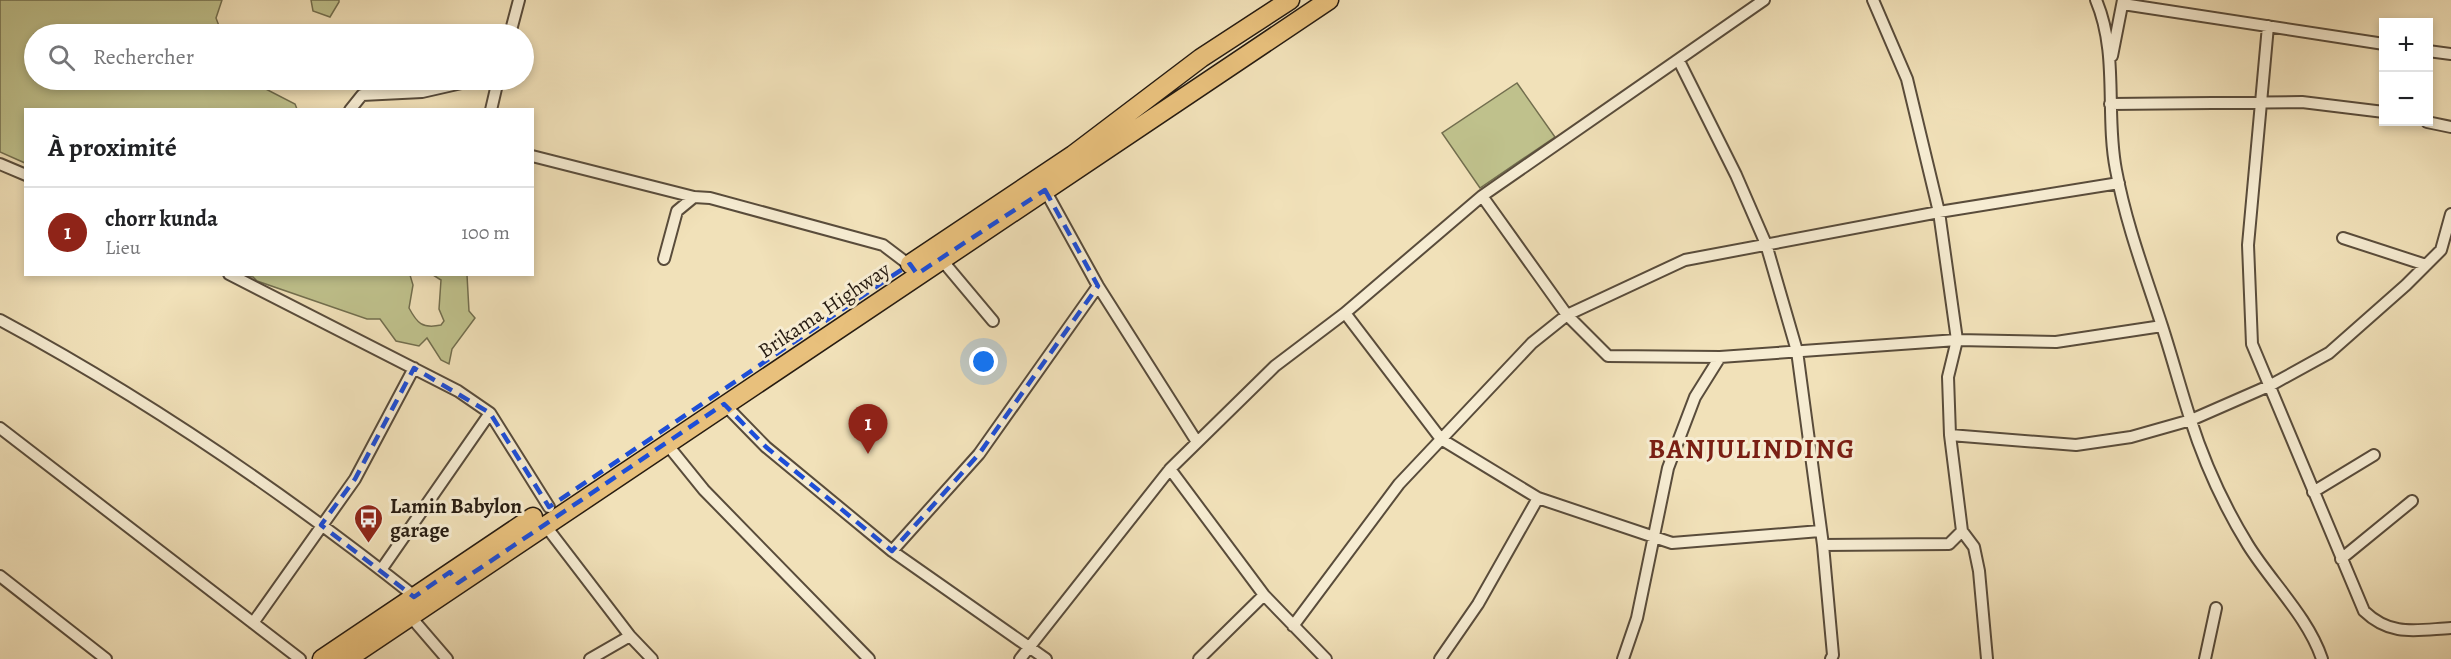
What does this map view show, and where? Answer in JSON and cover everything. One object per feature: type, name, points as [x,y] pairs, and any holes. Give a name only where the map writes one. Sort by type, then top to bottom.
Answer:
[{"type":"highway","name":"Brikama Highway","points":[[547,516],[666,443],[724,404],[1073,155],[1201,58],[1290,0]]},
{"type":"highway","name":"Brikama Highway","points":[[346,659],[454,578],[914,269],[940,259],[1329,0]]},
{"type":"highway","name":"Brikama Highway","points":[[322,659],[416,606]]},
{"type":"street","points":[[513,24],[519,0]]},
{"type":"street","points":[[1020,659],[1170,469],[1275,366],[1345,313],[1482,196],[1764,0]]},
{"type":"street","points":[[1873,0],[1906,80],[1939,212],[1957,340],[1948,377],[1950,435],[1962,531],[1974,547],[1984,610],[1987,659]]},
{"type":"street","points":[[2096,0],[2107,36],[2115,170],[2131,237],[2162,326],[2190,420],[2213,479],[2248,544],[2298,616],[2322,659]]},
{"type":"street","points":[[2110,66],[2123,2],[2379,43]]},
{"type":"street","points":[[2268,26],[2248,245],[2252,344],[2364,611],[2375,622],[2389,629],[2407,631],[2451,628]]},
{"type":"street","points":[[2433,52],[2451,54]]},
{"type":"street","points":[[1679,61],[1736,175],[1766,244],[1797,351],[1823,545],[1833,655],[1831,659]]},
{"type":"street","points":[[352,108],[362,95],[431,90]]},
{"type":"street","points":[[491,108],[495,90]]},
{"type":"street","points":[[2110,104],[2302,102],[2379,111]]},
{"type":"street","points":[[2433,123],[2451,127]]},
{"type":"street","points":[[534,157],[694,197],[710,198],[883,245],[914,269]]},
{"type":"street","points":[[0,164],[24,174]]},
{"type":"street","points":[[1293,626],[1399,483],[1532,343],[1567,315],[1685,260],[1939,212],[2119,183]]},
{"type":"street","points":[[1045,190],[1098,286],[1197,442]]},
{"type":"street","points":[[1482,196],[1567,315],[1608,356],[1720,357],[1957,340],[2056,342],[2162,326]]},
{"type":"street","points":[[664,259],[677,211],[694,197]]},
{"type":"street","points":[[1950,435],[2076,445],[2131,437],[2190,420],[2271,385],[2329,353],[2426,265],[2446,251],[2451,214]]},
{"type":"street","points":[[2343,238],[2426,265]]},
{"type":"street","points":[[940,259],[993,321]]},
{"type":"street","points":[[233,276],[458,391],[490,413],[547,516],[630,636],[652,659]]},
{"type":"street","points":[[892,551],[979,454],[1098,286]]},
{"type":"street","points":[[1345,313],[1441,439],[1538,498],[1672,543],[1820,531]]},
{"type":"street","points":[[0,320],[142,404],[321,525],[381,570],[416,606],[447,659]]},
{"type":"street","points":[[1623,659],[1637,618],[1656,538],[1668,468],[1695,397],[1720,357]]},
{"type":"street","points":[[253,623],[355,479],[414,368]]},
{"type":"street","points":[[724,404],[766,447],[892,551],[1046,659]]},
{"type":"street","points":[[381,570],[490,413]]},
{"type":"street","points":[[0,428],[300,659]]},
{"type":"street","points":[[666,443],[704,490],[869,659]]},
{"type":"street","points":[[2313,492],[2374,455]]},
{"type":"street","points":[[1170,469],[1218,537],[1264,595],[1326,659]]},
{"type":"street","points":[[1440,659],[1478,604],[1538,498]]},
{"type":"street","points":[[2341,559],[2412,501]]},
{"type":"street","points":[[1823,545],[1948,544],[1962,531]]},
{"type":"street","points":[[0,576],[105,659]]},
{"type":"street","points":[[1199,659],[1264,595]]},
{"type":"street","points":[[2205,659],[2216,608]]},
{"type":"street","points":[[590,659],[630,636]]},
{"type":"highlighted area","points":[[1045,190],[1098,286],[979,454],[892,551],[766,447],[724,404],[458,583],[450,572],[414,597],[321,525],[355,479],[414,368],[490,413],[549,507],[910,264],[917,274]]},
{"type":"green space","points":[[0,0],[222,0],[216,18],[218,24],[24,24],[24,90],[268,90],[295,104],[297,108],[24,108],[24,163],[0,152]]},
{"type":"green space","points":[[311,0],[339,0],[339,2],[330,17],[313,11]]},
{"type":"green space","points":[[1517,83],[1555,137],[1480,188],[1442,133]]},
{"type":"green space","points":[[242,276],[410,276],[413,285],[409,308],[421,324],[429,326],[441,325],[444,321],[439,309],[441,280],[435,276],[467,276],[469,311],[475,318],[452,349],[449,364],[441,360],[427,338],[419,346],[396,341],[380,319],[367,319],[257,281],[253,277]]},
{"type":"place","name":"chorr kunda","points":[[868,454]]},
{"type":"place","name":"Lamin Babylon garage","points":[[369,544]]},
{"type":"district","name":"BANJULINDING","points":[[1752,449]]}]
